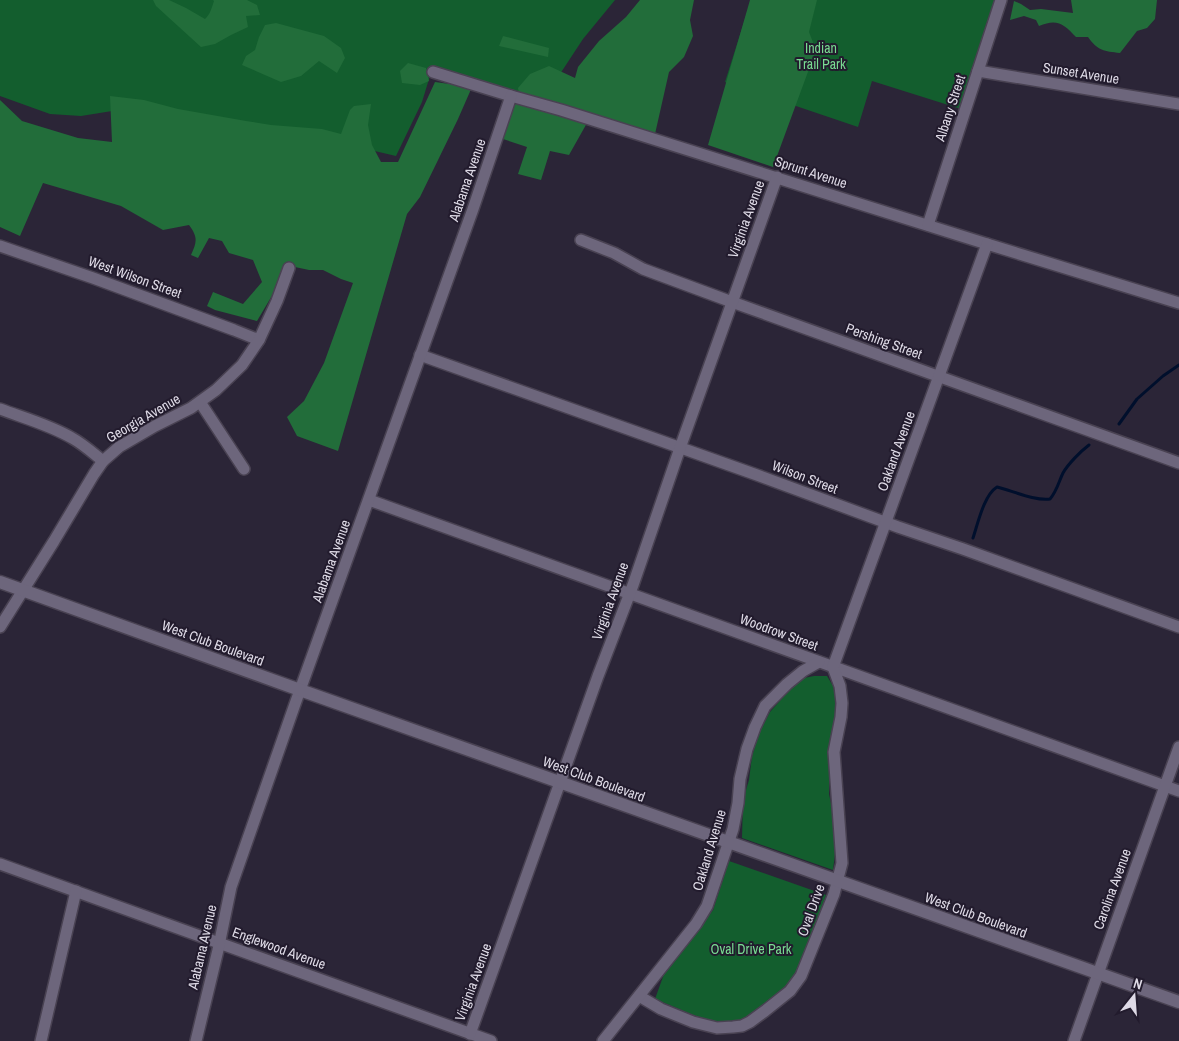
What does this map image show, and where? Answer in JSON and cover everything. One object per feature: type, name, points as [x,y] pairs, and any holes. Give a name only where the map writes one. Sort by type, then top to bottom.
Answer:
[{"type":"street","name":"Albany Street","points":[[928,225],[1001,0]]},
{"type":"street","name":"Sunset Avenue","points":[[978,71],[1179,104]]},
{"type":"street","name":"Sprunt Avenue","points":[[433,72],[777,177],[1179,304]]},
{"type":"street","name":"Alabama Avenue","points":[[196,1041],[231,887],[473,209],[511,96]]},
{"type":"street","name":"Virginia Avenue","points":[[470,1034],[777,177]]},
{"type":"street","name":"Pershing Street","points":[[581,240],[614,253],[643,269],[1179,462]]},
{"type":"street","name":"Oakland Avenue","points":[[833,667],[987,244]]},
{"type":"street","name":"West Wilson Street","points":[[0,246],[259,340]]},
{"type":"street","name":"Georgia Avenue","points":[[0,627],[103,461],[119,447],[200,402],[216,390],[242,364],[259,340],[277,301],[288,268]]},
{"type":"street","name":"Wilson Street","points":[[420,355],[758,475],[886,523],[964,549],[1179,628]]},
{"type":"street","points":[[200,402],[244,470]]},
{"type":"street","points":[[0,409],[45,425],[72,438],[103,461]]},
{"type":"street","name":"Woodrow Street","points":[[368,500],[1179,791]]},
{"type":"street","name":"West Club Boulevard","points":[[0,582],[1179,1002]]},
{"type":"street","name":"Oakland Avenue","points":[[603,1041],[696,924],[707,906],[734,825],[740,778],[747,749],[765,706],[787,684],[803,671],[819,662]]},
{"type":"street","name":"Oval Drive","points":[[639,996],[661,1009],[694,1022],[717,1028],[733,1028],[750,1022],[790,991],[801,976],[833,898],[842,863],[834,752],[842,703],[840,686],[833,667]]},
{"type":"street","name":"Carolina Avenue","points":[[1074,1041],[1179,747]]},
{"type":"street","name":"Englewood Avenue","points":[[0,864],[490,1041]]},
{"type":"street","points":[[41,1041],[76,891]]},
{"type":"green space","points":[[0,0],[615,0],[583,39],[560,74],[546,100],[433,66],[422,102],[396,156],[332,141],[137,107],[81,116],[50,114],[0,96]]},
{"type":"green space","points":[[153,0],[169,0],[205,19],[211,11],[213,0],[247,0],[257,5],[260,15],[246,16],[248,27],[215,44],[201,47],[156,6]]},
{"type":"green space","points":[[640,0],[694,0],[690,20],[693,36],[684,57],[669,72],[655,134],[519,94],[518,88],[530,74],[549,66],[575,78],[578,67],[599,41],[626,17]]},
{"type":"green space","points":[[750,0],[817,0],[809,32],[816,50],[773,167],[708,145]]},
{"type":"green space","name":"Indian Trail Park","points":[[751,0],[995,0],[961,109],[872,81],[858,127],[725,82]]},
{"type":"green space","points":[[1071,0],[1157,0],[1155,19],[1147,28],[1137,31],[1120,53],[1102,50],[1088,37],[1076,37],[1060,24],[1051,23],[1039,26],[1036,20],[1024,16],[1010,20],[1014,1],[1030,10],[1041,9],[1073,13]]},
{"type":"green space","points":[[276,23],[324,36],[341,48],[345,58],[337,73],[319,61],[301,76],[281,82],[242,65],[246,56],[255,50],[265,25]]},
{"type":"green space","points":[[503,36],[549,48],[548,57],[499,46]]},
{"type":"green space","points":[[408,63],[426,68],[429,81],[420,85],[402,83],[400,71]]},
{"type":"green space","points":[[435,82],[472,87],[420,197],[407,214],[338,451],[297,436],[287,417],[304,401],[324,363],[353,283],[323,270],[309,270],[286,264],[273,294],[257,321],[215,310],[207,306],[213,292],[243,304],[262,282],[253,260],[229,253],[222,241],[209,238],[198,258],[191,255],[196,240],[189,225],[163,230],[121,206],[43,183],[20,236],[0,227],[0,100],[22,121],[78,138],[112,142],[110,96],[144,100],[178,109],[246,121],[322,129],[341,134],[350,110],[354,106],[371,104],[368,125],[372,145],[381,162],[398,162]]},
{"type":"green space","points":[[516,101],[587,123],[569,155],[550,151],[541,180],[518,174],[527,147],[503,139]]},
{"type":"green space","points":[[827,676],[833,686],[837,703],[838,716],[830,752],[829,794],[833,813],[835,854],[833,870],[742,838],[743,800],[749,780],[752,756],[760,731],[770,712],[792,687],[804,678]]},
{"type":"green space","name":"Oval Drive Park","points":[[729,861],[826,895],[797,980],[752,1015],[743,1020],[725,1024],[708,1021],[655,999],[664,974],[713,910]]},
{"type":"waterway","points":[[1119,424],[1137,399],[1163,376],[1179,365]]},
{"type":"waterway","points":[[973,538],[979,517],[992,491],[997,487],[1031,497],[1050,499],[1065,469],[1089,445]]}]
